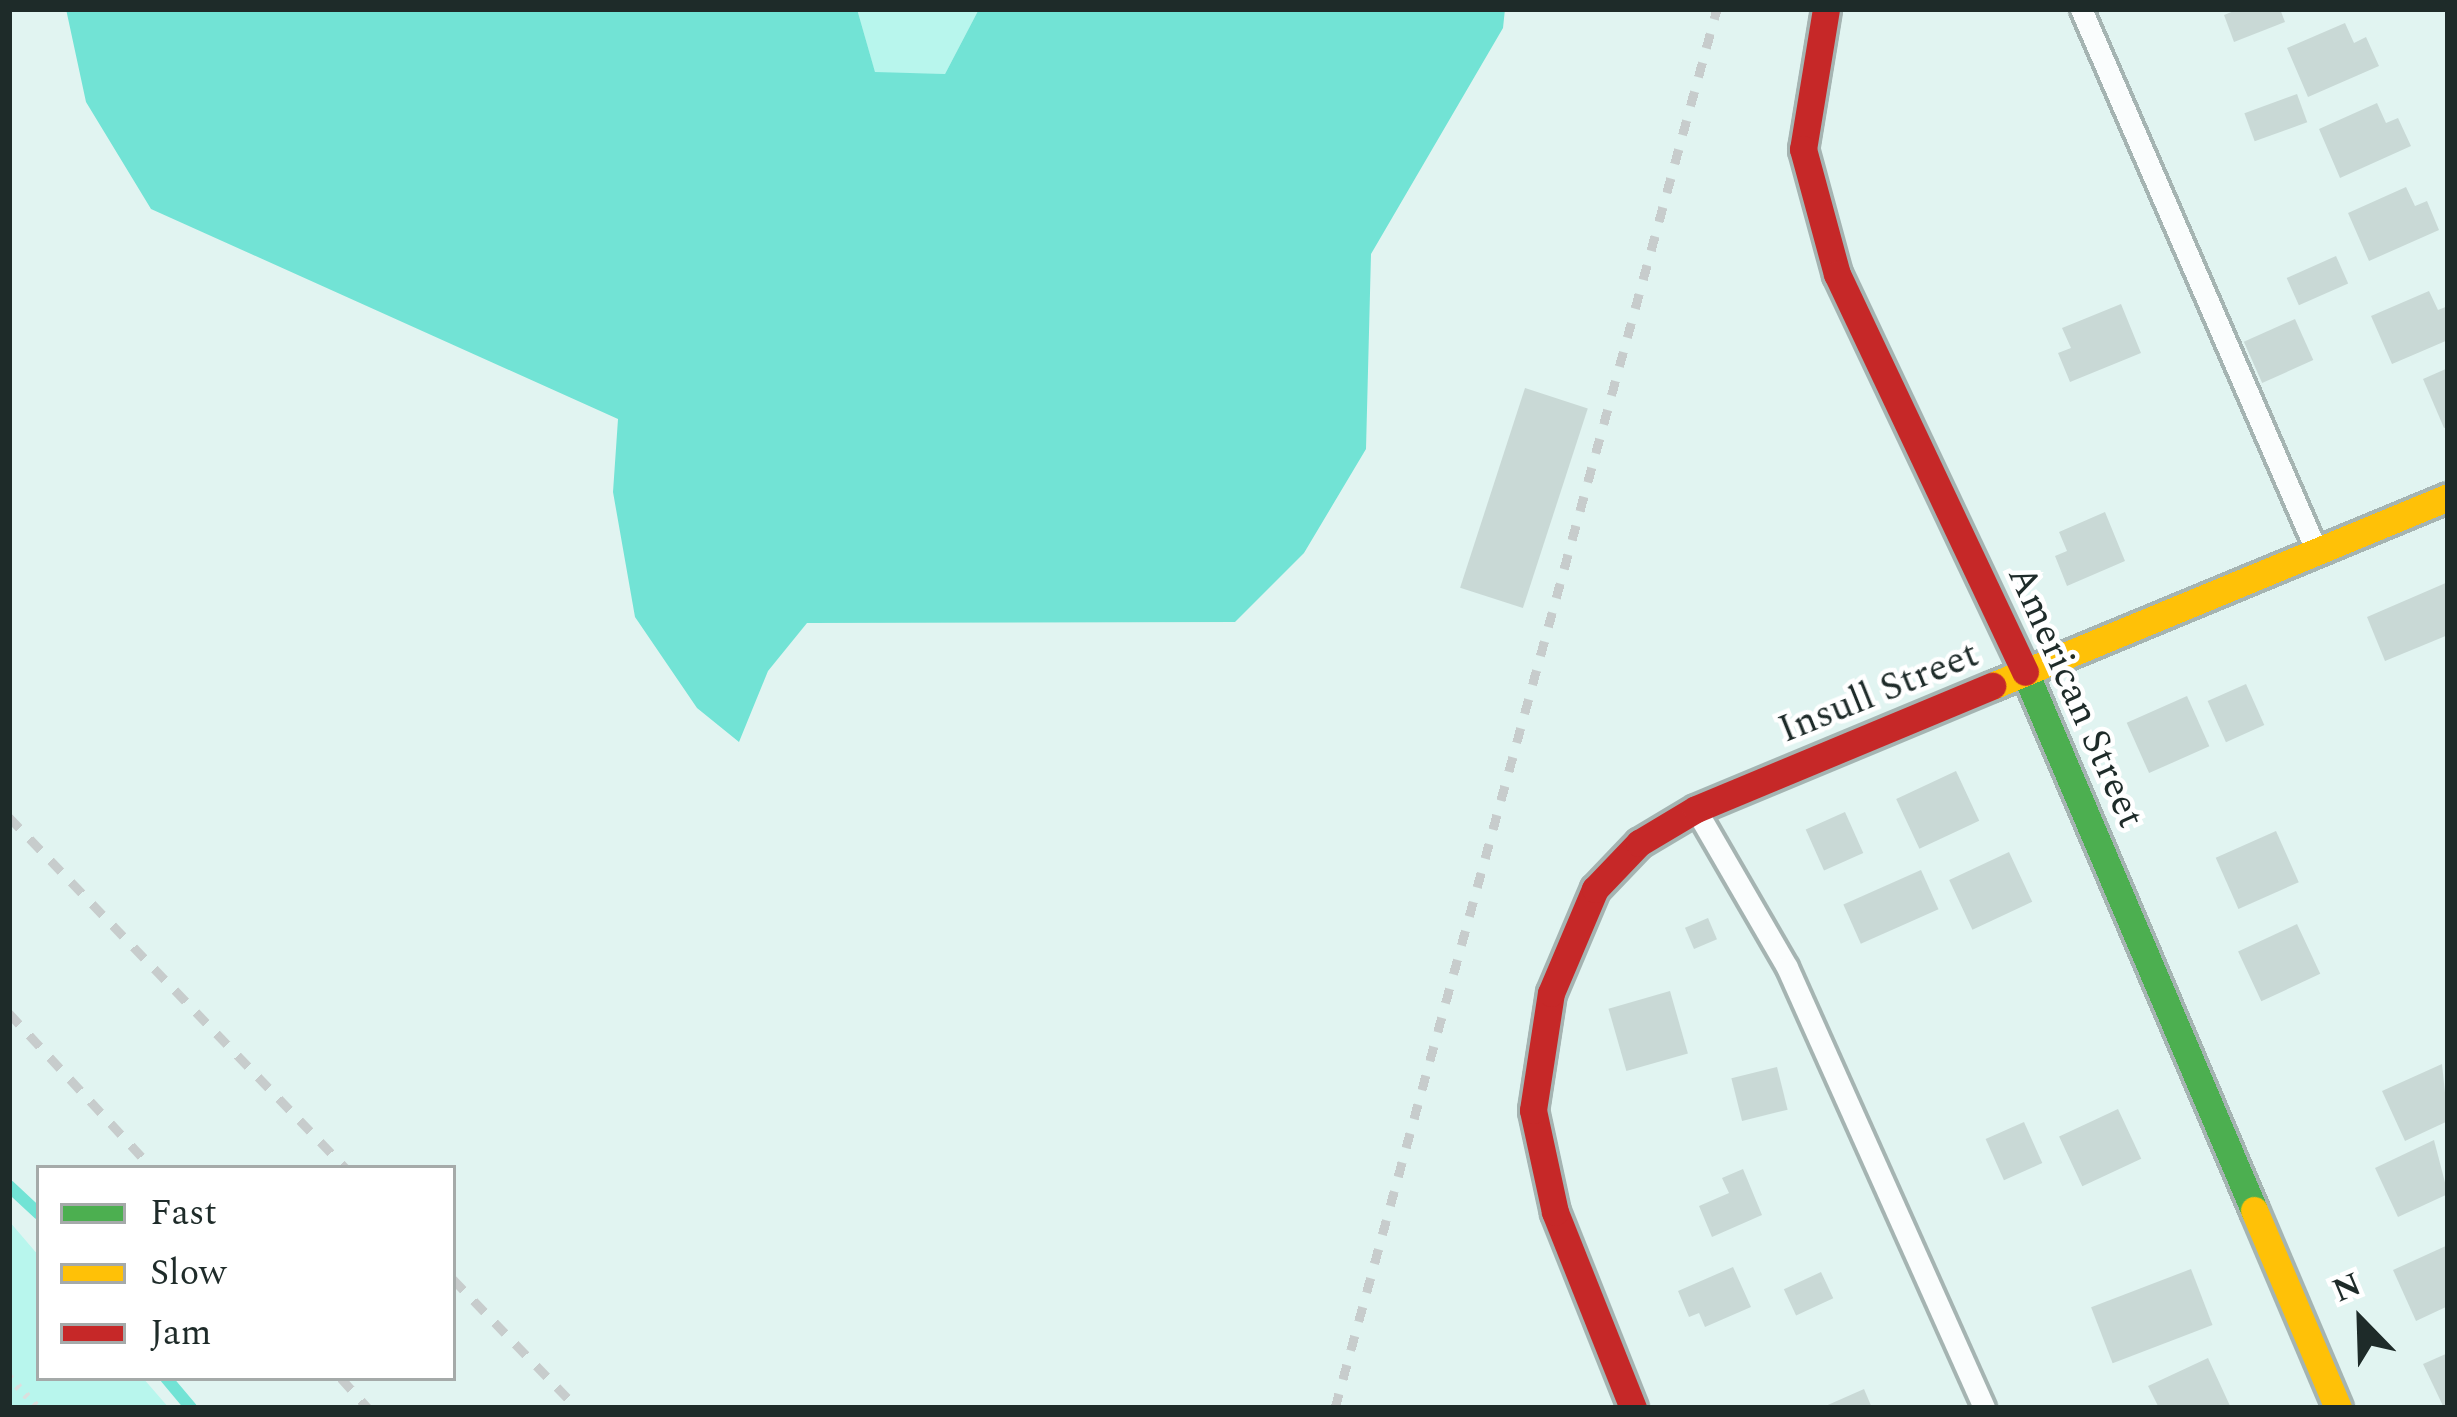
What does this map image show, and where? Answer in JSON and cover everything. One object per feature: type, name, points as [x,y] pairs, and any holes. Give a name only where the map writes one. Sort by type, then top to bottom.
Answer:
[{"type":"street","name":"American Street","points":[[1826,9],[1807,88],[1803,148],[1814,208],[1881,371],[2027,676],[2338,1408]]},
{"type":"street","name":"Insull Street","points":[[1633,1408],[1544,1178],[1533,1110],[1551,993],[1595,889],[1639,843],[1696,809],[2027,676],[2448,497]]},
{"type":"lane","points":[[2081,9],[2317,553]]},
{"type":"lane","points":[[1696,809],[1787,968],[1984,1408]]},
{"type":"path","points":[[9,1377],[38,1408]]},
{"type":"shaded area","points":[[66,9],[857,9],[875,72],[945,74],[979,9],[1505,9],[1503,28],[1371,254],[1366,449],[1304,553],[1235,622],[807,623],[768,671],[739,742],[697,708],[635,617],[613,492],[618,419],[151,209],[86,102]]},
{"type":"shaded area","points":[[857,9],[979,9],[945,74],[875,73]]},
{"type":"shaded area","points":[[9,1221],[36,1252],[36,1381],[146,1381],[169,1408],[9,1408]]},
{"type":"building","points":[[2239,9],[2280,9],[2285,22],[2234,42],[2224,15]]},
{"type":"building","points":[[2345,23],[2354,43],[2366,37],[2379,66],[2308,97],[2287,48]]},
{"type":"building","points":[[2297,94],[2307,122],[2255,141],[2244,113]]},
{"type":"building","points":[[2377,103],[2386,123],[2398,118],[2411,146],[2340,178],[2319,129]]},
{"type":"building","points":[[2406,187],[2415,206],[2427,201],[2439,230],[2369,261],[2348,213]]},
{"type":"building","points":[[2336,256],[2348,283],[2299,305],[2287,278]]},
{"type":"building","points":[[2429,291],[2438,310],[2448,306],[2448,340],[2392,364],[2371,316]]},
{"type":"building","points":[[2121,304],[2141,353],[2070,382],[2058,353],[2071,348],[2062,328]]},
{"type":"building","points":[[2295,319],[2313,360],[2262,383],[2244,342]]},
{"type":"building","points":[[2448,368],[2448,427],[2444,428],[2423,379]]},
{"type":"building","points":[[1525,388],[1588,408],[1523,608],[1460,588]]},
{"type":"building","points":[[2105,512],[2125,561],[2067,586],[2055,556],[2067,551],[2059,532]]},
{"type":"building","points":[[2448,582],[2448,635],[2385,661],[2367,617]]},
{"type":"building","points":[[2246,684],[2264,725],[2226,742],[2208,701]]},
{"type":"building","points":[[2187,696],[2209,746],[2149,773],[2127,723]]},
{"type":"building","points":[[1956,771],[1979,821],[1919,849],[1896,799]]},
{"type":"building","points":[[1845,812],[1863,853],[1824,871],[1806,829]]},
{"type":"building","points":[[2276,831],[2299,882],[2238,909],[2216,858]]},
{"type":"building","points":[[2009,852],[2032,902],[1972,930],[1949,880]]},
{"type":"building","points":[[1921,870],[1938,909],[1861,944],[1843,905]]},
{"type":"building","points":[[1708,918],[1717,939],[1694,949],[1685,928]]},
{"type":"building","points":[[2297,924],[2320,974],[2261,1001],[2238,951]]},
{"type":"building","points":[[1670,991],[1688,1053],[1626,1071],[1608,1009]]},
{"type":"building","points":[[2442,1064],[2448,1121],[2405,1141],[2382,1091]]},
{"type":"building","points":[[1777,1067],[1788,1110],[1742,1121],[1731,1078]]},
{"type":"building","points":[[2118,1109],[2141,1159],[2082,1186],[2059,1136]]},
{"type":"building","points":[[2024,1122],[2042,1163],[2004,1180],[1986,1139]]},
{"type":"building","points":[[2434,1140],[2448,1194],[2398,1217],[2375,1168]]},
{"type":"building","points":[[1743,1169],[1762,1215],[1712,1237],[1699,1206],[1729,1193],[1722,1178]]},
{"type":"building","points":[[2448,1245],[2448,1306],[2416,1321],[2393,1270]]},
{"type":"building","points":[[1733,1267],[1751,1307],[1705,1327],[1699,1313],[1689,1317],[1678,1291]]},
{"type":"building","points":[[2191,1269],[2213,1325],[2113,1363],[2091,1307]]},
{"type":"building","points":[[1821,1272],[1833,1298],[1796,1316],[1784,1289]]},
{"type":"building","points":[[2448,1353],[2448,1408],[2444,1408],[2423,1364]]},
{"type":"building","points":[[2208,1358],[2231,1408],[2159,1408],[2148,1386]]},
{"type":"building","points":[[1864,1389],[1872,1408],[1821,1408]]},
{"type":"waterway","points":[[9,1186],[36,1211]]},
{"type":"waterway","points":[[168,1381],[191,1408]]},
{"type":"railway","points":[[1335,1408],[1717,9]]},
{"type":"railway","points":[[9,817],[343,1165]]},
{"type":"railway","points":[[9,1013],[149,1165]]},
{"type":"railway","points":[[456,1282],[577,1408]]},
{"type":"railway","points":[[344,1381],[368,1408]]},
{"type":"traffic: fast","points":[[2025,672],[2254,1210]]},
{"type":"traffic: slow","points":[[1992,686],[2448,497]]},
{"type":"traffic: slow","points":[[2254,1210],[2338,1408]]},
{"type":"traffic: jam","points":[[1826,9],[1803,149],[1837,274],[2025,672]]},
{"type":"traffic: jam","points":[[1633,1408],[1555,1212],[1533,1110],[1551,993],[1595,889],[1639,843],[1696,809],[1992,686]]}]
